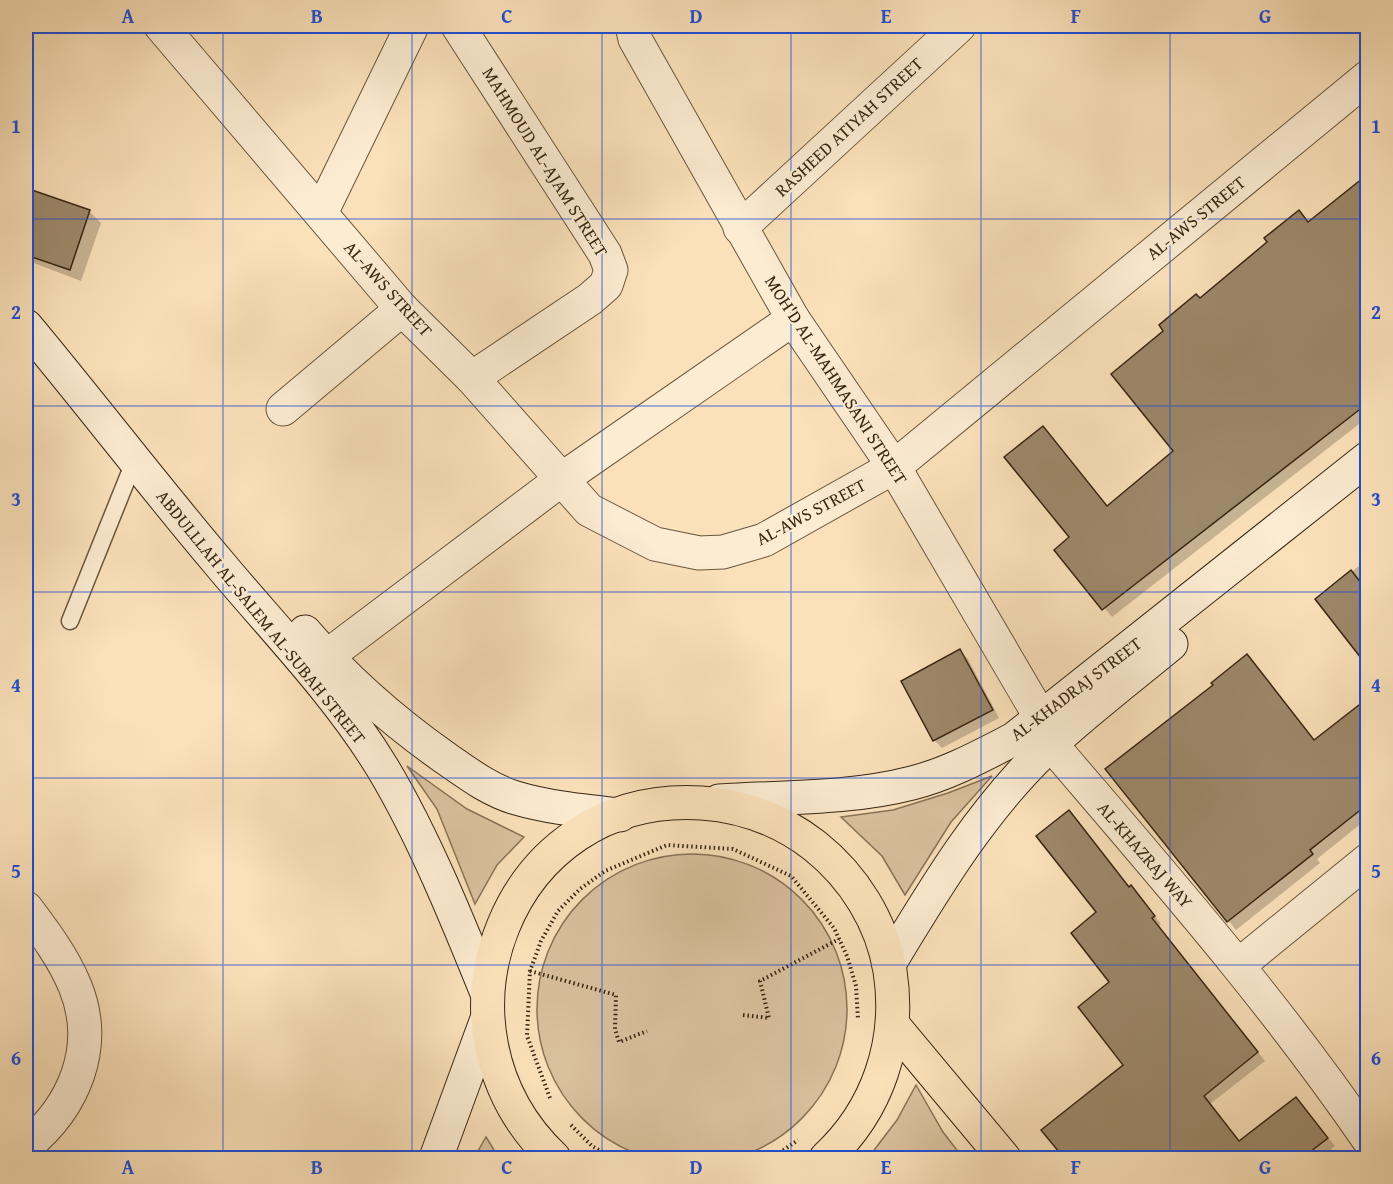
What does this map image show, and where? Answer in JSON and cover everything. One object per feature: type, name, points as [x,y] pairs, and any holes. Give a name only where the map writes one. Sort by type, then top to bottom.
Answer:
[{"type":"main road","points":[[554,1158],[527,1129],[507,1095],[493,1058],[487,1006],[498,939],[526,886],[550,858],[574,839],[620,815],[663,804],[697,803],[742,809],[773,820],[803,837],[829,858],[858,892],[869,911],[889,964],[893,994],[892,1025],[886,1061],[873,1096],[846,1138],[814,1147]]},
{"type":"main road","points":[[892,1025],[1004,1158]]},
{"type":"street","name":"AL-AWS STREET","points":[[161,26],[402,309],[472,378],[589,510],[627,532],[655,544],[699,553],[723,552],[764,540],[894,467],[1368,77]]},
{"type":"street","points":[[321,213],[412,26]]},
{"type":"street","name":"MAHMOUD AL-AJAM STREET","points":[[458,26],[592,234],[611,270],[606,285],[590,299],[472,378]]},
{"type":"street","name":"RASHEED ATIYAH STREET","points":[[740,228],[959,26]]},
{"type":"street","name":"MOH'D AL-MAHMASANI STREET","points":[[629,30],[793,318],[894,467],[1046,731]]},
{"type":"street","points":[[283,409],[402,309]]},
{"type":"street","points":[[326,657],[562,479],[793,318]]},
{"type":"street","name":"ABDULLLAH AL-SALEM AL-SUBAH STREET","points":[[26,326],[98,412],[134,462],[344,712],[382,768],[458,920],[487,1006]]},
{"type":"street","name":"ABDULLLAH AL-SALEM AL-SUBAH STREET","points":[[98,412],[119,422],[145,440],[326,657],[396,723],[478,782],[513,798],[548,807],[620,815]]},
{"type":"street","name":"AL-KHADRAJ STREET","points":[[889,964],[969,837],[1046,731],[1368,458]]},
{"type":"street","name":"AL-KHADRAJ STREET","points":[[697,803],[866,792],[914,783],[962,766],[1014,739],[1046,731],[1368,482]]},
{"type":"street","name":"AL-KHAZRAJ WAY","points":[[1046,731],[1239,965],[1318,1067],[1368,1139]]},
{"type":"street","points":[[1239,965],[1368,860]]},
{"type":"street","points":[[26,908],[53,945],[76,987],[85,1032],[81,1069],[67,1102],[26,1146]]},
{"type":"street","points":[[436,1158],[487,1006]]},
{"type":"lane","points":[[70,621],[134,462]]},
{"type":"path","points":[[551,1100],[527,1036],[530,971],[542,941],[558,911],[580,889],[605,871],[667,845],[733,849],[791,876],[813,900],[839,939],[856,986],[858,1021]]},
{"type":"path","points":[[743,1015],[769,1018],[760,981],[839,939]]},
{"type":"path","points":[[530,971],[615,995],[615,1029],[619,1041],[647,1031]]},
{"type":"path","points":[[564,1116],[592,1146],[613,1158]]},
{"type":"path","points":[[772,1158],[814,1147]]},
{"type":"shaded area","points":[[407,766],[467,809],[524,837],[497,865],[475,904],[437,809]]},
{"type":"shaded area","points":[[992,776],[951,822],[905,895],[882,856],[841,817],[893,810]]},
{"type":"shaded area","points":[[692,854],[722,857],[751,866],[778,881],[801,900],[820,923],[835,950],[844,979],[847,1009],[844,1039],[835,1068],[820,1095],[801,1118],[778,1137],[751,1152],[722,1161],[692,1164],[662,1161],[633,1152],[606,1137],[583,1118],[564,1095],[549,1068],[540,1039],[537,1009],[540,979],[549,950],[564,923],[583,900],[606,881],[633,866],[662,857]]},
{"type":"shaded area","points":[[916,1085],[943,1132],[963,1158],[868,1158],[897,1120]]},
{"type":"shaded area","points":[[486,1137],[499,1158],[474,1158]]},
{"type":"building","points":[[1368,174],[1368,403],[1102,610],[1054,550],[1069,537],[1004,457],[1043,426],[1107,506],[1173,451],[1111,374],[1163,331],[1159,325],[1196,294],[1200,298],[1267,242],[1264,238],[1299,210],[1308,222]]},
{"type":"building","points":[[26,188],[90,210],[70,270],[26,255]]},
{"type":"building","points":[[1351,570],[1368,592],[1368,667],[1315,599]]},
{"type":"building","points":[[960,649],[993,710],[933,741],[901,681]]},
{"type":"building","points":[[1247,654],[1314,740],[1368,698],[1368,804],[1310,850],[1313,854],[1227,922],[1105,769],[1213,685],[1211,683]]},
{"type":"building","points":[[1069,810],[1129,887],[1131,885],[1155,916],[1152,918],[1258,1052],[1204,1096],[1239,1141],[1296,1097],[1328,1138],[1302,1158],[1064,1158],[1041,1130],[1123,1065],[1078,1007],[1109,982],[1071,933],[1096,912],[1036,836]]}]
